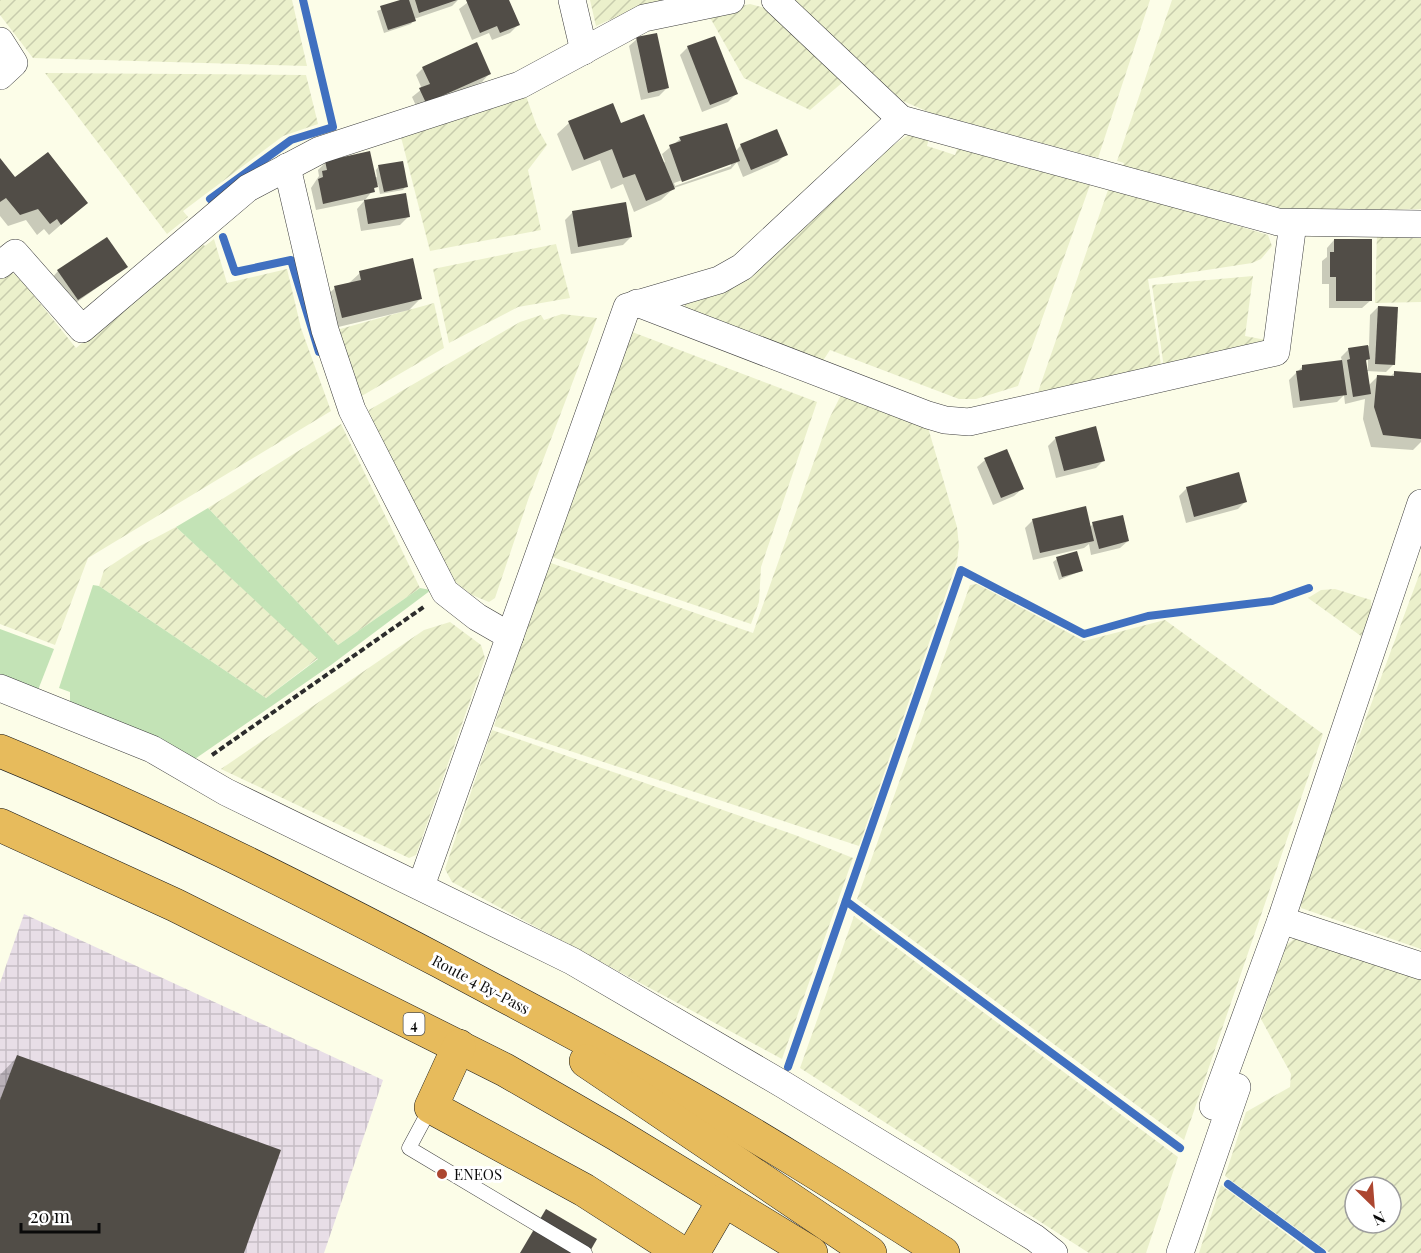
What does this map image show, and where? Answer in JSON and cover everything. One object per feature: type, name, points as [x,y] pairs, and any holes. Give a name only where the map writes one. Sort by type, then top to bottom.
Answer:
[{"type":"highway","name":"Route 4 By-Pass","points":[[0,751],[90,788],[216,847],[489,988],[688,1096],[807,1166],[943,1253]]},
{"type":"highway","name":"4","points":[[0,825],[175,905],[459,1046],[616,1134],[812,1253]]},
{"type":"highway","points":[[489,988],[599,1071],[870,1253]]},
{"type":"highway","points":[[459,1046],[431,1107],[584,1190],[682,1253]]},
{"type":"highway","points":[[693,1253],[724,1200]]},
{"type":"street","points":[[572,0],[584,51]]},
{"type":"street","points":[[0,265],[15,253],[82,329],[248,188],[320,150],[520,85],[644,18],[731,0]]},
{"type":"street","points":[[775,0],[901,119],[1278,222],[1421,224]]},
{"type":"street","points":[[0,41],[14,63],[0,76]]},
{"type":"street","points":[[421,886],[627,307],[719,280],[742,267],[901,119]]},
{"type":"street","points":[[287,167],[324,330],[352,410],[445,592],[477,617],[510,636]]},
{"type":"street","points":[[637,303],[928,415],[945,420],[969,422],[1276,352],[1293,223]]},
{"type":"street","points":[[1213,1106],[1281,920],[1421,503]]},
{"type":"street","points":[[0,688],[152,749],[226,792],[421,886],[592,973],[784,1084],[1054,1253]]},
{"type":"street","points":[[1281,920],[1421,966]]},
{"type":"street","points":[[1180,1253],[1241,1075],[1236,1042]]},
{"type":"lane","points":[[431,1107],[409,1148],[585,1253]]},
{"type":"path","points":[[189,771],[445,592]]},
{"type":"shaded area","points":[[24,914],[383,1080],[324,1253],[0,1253],[0,983]]},
{"type":"green space","points":[[0,0],[292,0],[307,66],[33,58],[0,15]]},
{"type":"green space","points":[[590,0],[679,0],[627,12],[596,26]]},
{"type":"green space","points":[[790,0],[1150,0],[1098,158],[931,113],[903,101],[792,5]]},
{"type":"green space","points":[[1172,0],[1421,0],[1421,209],[1273,210],[1122,169],[1124,163],[1117,161]]},
{"type":"green space","points":[[750,4],[772,10],[849,77],[810,110],[744,78],[708,14]]},
{"type":"green space","points":[[45,73],[306,75],[318,124],[283,136],[183,211],[188,217],[167,234]]},
{"type":"green space","points":[[525,93],[537,127],[547,145],[528,170],[541,230],[430,251],[400,133]]},
{"type":"green space","points":[[911,133],[929,138],[927,146],[955,155],[959,145],[1090,185],[1018,386],[976,399],[959,399],[830,350],[822,362],[685,312],[685,297],[731,288],[741,283],[876,157]]},
{"type":"green space","points":[[1109,187],[1268,235],[1272,246],[1261,259],[1252,263],[1148,279],[1161,365],[1038,392]]},
{"type":"green space","points":[[1377,233],[1421,236],[1421,302],[1375,303]]},
{"type":"green space","points":[[214,239],[227,283],[287,269],[301,328],[331,411],[88,558],[55,645],[0,624],[0,275],[10,272],[18,276],[76,348],[201,243],[205,246]]},
{"type":"green space","points":[[556,244],[570,298],[518,307],[449,343],[433,269]]},
{"type":"green space","points":[[1253,276],[1245,336],[1266,340],[1164,368],[1152,285]]},
{"type":"green space","points":[[434,303],[444,348],[360,397],[333,331]]},
{"type":"green space","points":[[562,314],[597,318],[529,497],[495,598],[489,602],[472,595],[450,578],[368,417],[369,410],[520,322],[541,315],[544,320]]},
{"type":"green space","points":[[627,330],[817,402],[761,567],[759,602],[751,624],[552,557]]},
{"type":"green space","points":[[841,395],[927,424],[957,527],[959,546],[957,562],[859,846],[494,726],[548,562],[753,633],[829,419]]},
{"type":"green space","points":[[341,424],[420,588],[338,645],[208,508]]},
{"type":"green space","points":[[208,508],[338,645],[420,588],[431,590],[331,665],[192,761],[70,703],[70,692],[59,688],[93,585],[99,586],[266,698],[318,659],[176,527]]},
{"type":"green space","points":[[176,527],[318,658],[266,698],[99,586],[104,570],[140,546]]},
{"type":"green space","points":[[1421,570],[1421,949],[1301,908],[1301,898]]},
{"type":"green space","points":[[977,584],[1084,641],[1165,620],[1323,734],[1184,1140],[857,899],[970,585]]},
{"type":"green space","points":[[1335,589],[1371,600],[1372,615],[1361,636],[1308,598],[1321,590]]},
{"type":"green space","points":[[450,622],[481,645],[485,658],[416,855],[409,858],[221,769],[424,630]]},
{"type":"green space","points":[[0,629],[54,649],[38,690],[0,676]]},
{"type":"green space","points":[[492,730],[795,835],[853,858],[782,1059],[452,882],[445,869]]},
{"type":"green space","points":[[854,916],[1178,1157],[1146,1253],[1089,1253],[800,1068]]},
{"type":"green space","points":[[1297,937],[1421,979],[1421,1253],[1330,1253],[1225,1176],[1246,1112],[1290,1087],[1291,1074],[1261,1019],[1286,945]]},
{"type":"green space","points":[[1221,1185],[1312,1253],[1199,1253]]},
{"type":"building","points":[[400,0],[409,0],[416,21],[388,30],[380,6]]},
{"type":"building","points":[[415,0],[457,0],[419,13]]},
{"type":"building","points":[[466,0],[509,0],[520,25],[500,33],[497,26],[480,33]]},
{"type":"building","points":[[657,33],[669,88],[648,93],[636,37]]},
{"type":"building","points":[[715,36],[738,94],[710,105],[687,46]]},
{"type":"building","points":[[477,42],[491,74],[426,103],[419,88],[430,84],[422,67]]},
{"type":"building","points":[[613,103],[621,123],[644,114],[675,189],[646,201],[635,174],[623,178],[612,149],[584,160],[568,121]]},
{"type":"building","points":[[727,123],[740,161],[682,182],[669,145],[681,141],[679,137]]},
{"type":"building","points":[[777,129],[788,155],[751,170],[740,144]]},
{"type":"building","points":[[370,151],[378,187],[374,188],[375,192],[323,204],[318,179],[323,177],[322,171],[327,170],[325,161]]},
{"type":"building","points":[[48,152],[88,203],[61,225],[57,219],[50,224],[38,209],[20,215],[6,198],[0,202],[0,158],[15,177]]},
{"type":"building","points":[[403,161],[408,187],[384,192],[378,165]]},
{"type":"building","points":[[406,193],[410,217],[368,224],[364,200]]},
{"type":"building","points":[[626,202],[632,237],[578,247],[572,211]]},
{"type":"building","points":[[107,237],[128,267],[78,300],[57,270]]},
{"type":"building","points":[[1334,239],[1372,239],[1372,301],[1336,301],[1336,277],[1330,277],[1330,252],[1334,252]]},
{"type":"building","points":[[413,258],[422,299],[342,318],[334,286],[361,280],[359,271]]},
{"type":"building","points":[[1378,306],[1398,307],[1395,365],[1375,364]]},
{"type":"building","points":[[1368,345],[1370,359],[1366,360],[1371,394],[1353,397],[1347,360],[1350,359],[1348,348]]},
{"type":"building","points":[[1342,360],[1347,395],[1300,401],[1296,371],[1302,370],[1302,365]]},
{"type":"building","points":[[1394,371],[1421,373],[1421,439],[1383,435],[1374,407],[1377,375],[1394,376]]},
{"type":"building","points":[[1096,426],[1105,461],[1064,471],[1055,437]]},
{"type":"building","points":[[1007,449],[1024,489],[1001,498],[984,458]]},
{"type":"building","points":[[1239,472],[1247,502],[1194,517],[1186,487]]},
{"type":"building","points":[[1086,506],[1094,541],[1040,553],[1032,519]]},
{"type":"building","points":[[1123,515],[1129,541],[1099,549],[1092,522]]},
{"type":"building","points":[[1077,551],[1083,571],[1062,577],[1056,557]]},
{"type":"building","points":[[17,1055],[281,1150],[244,1253],[0,1253],[0,1100]]},
{"type":"building","points":[[546,1209],[597,1239],[589,1253],[520,1253]]},
{"type":"waterway","points":[[210,199],[291,140],[333,127],[303,0]]},
{"type":"waterway","points":[[223,237],[235,272],[291,260],[319,352]]},
{"type":"waterway","points":[[788,1067],[961,570],[1084,634],[1148,616],[1272,601],[1309,588]]},
{"type":"waterway","points":[[846,901],[1180,1148]]},
{"type":"waterway","points":[[1228,1184],[1322,1253]]},
{"type":"place","name":"ENEOS","points":[[442,1174]]}]
